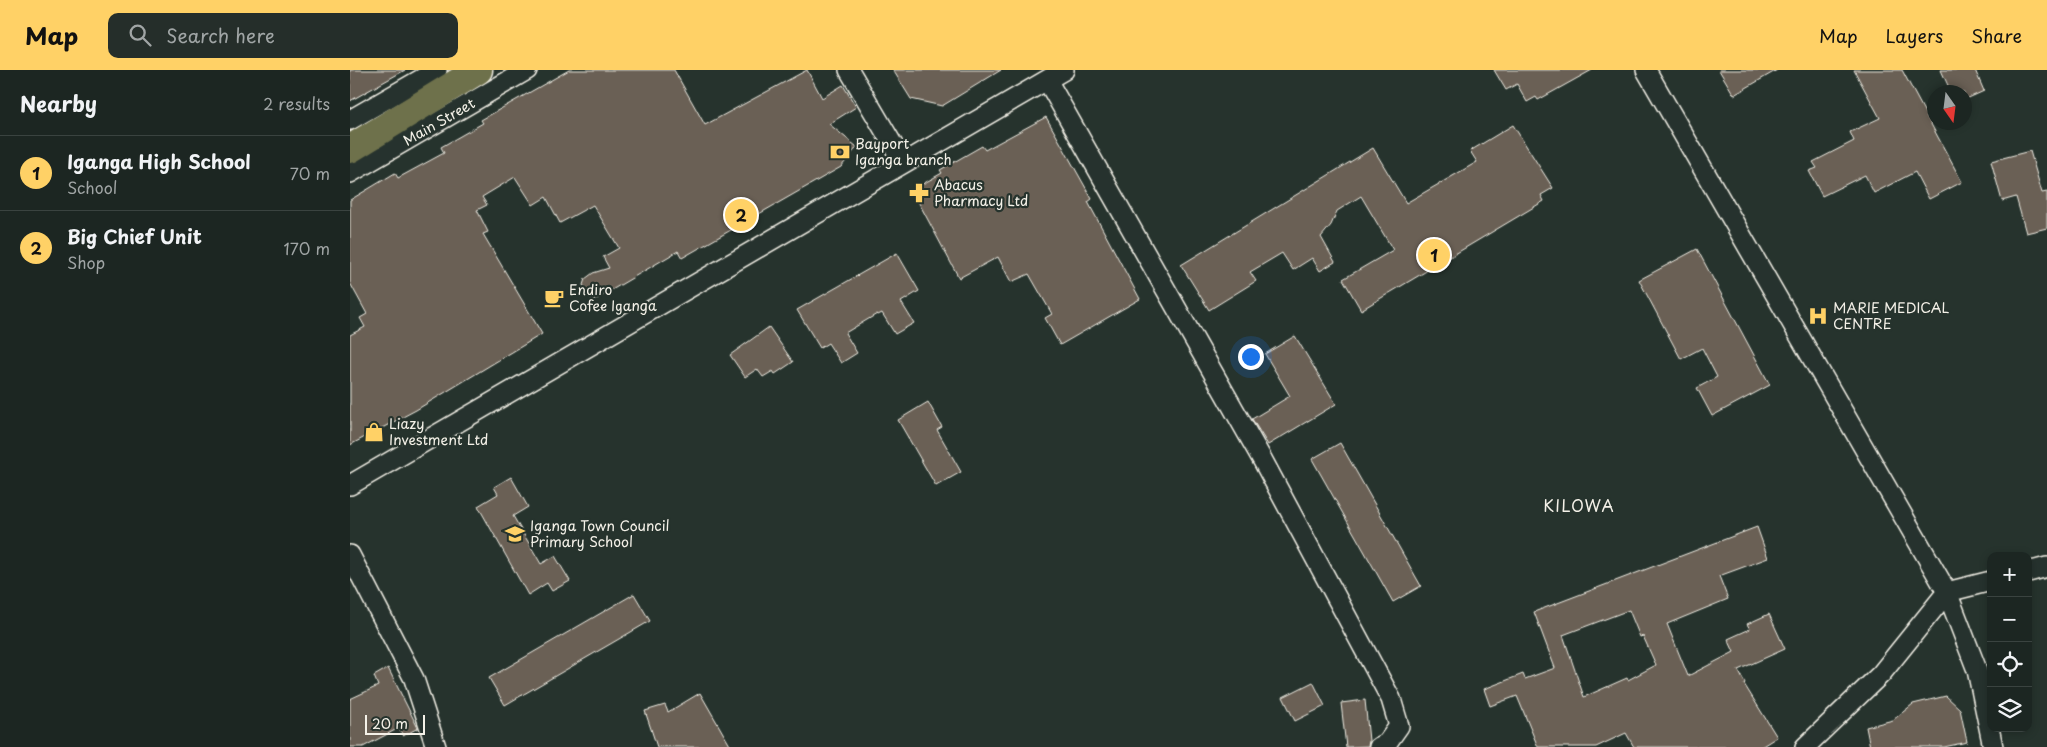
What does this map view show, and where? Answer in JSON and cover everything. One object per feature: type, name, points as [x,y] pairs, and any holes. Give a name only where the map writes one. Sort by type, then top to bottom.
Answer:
[{"type":"main road","name":"Main Street","points":[[350,149],[478,70]]},
{"type":"street","points":[[350,120],[437,70]]},
{"type":"street","name":"Main Street","points":[[350,173],[527,70]]},
{"type":"street","points":[[849,70],[903,162]]},
{"type":"street","points":[[350,485],[1064,70]]},
{"type":"street","points":[[1646,70],[1947,592],[1977,670],[1992,747]]},
{"type":"street","points":[[1047,80],[1262,459],[1391,698],[1400,726],[1387,743],[1379,747]]},
{"type":"street","points":[[350,555],[414,679],[436,747]]},
{"type":"street","points":[[2032,571],[2047,568]]},
{"type":"street","points":[[1805,747],[1881,674],[1947,592],[1987,582]]},
{"type":"building","points":[[350,70],[405,70],[350,101]]},
{"type":"building","points":[[569,70],[674,70],[705,125],[807,70],[822,98],[843,85],[856,107],[829,124],[857,147],[841,167],[682,258],[678,251],[593,301],[583,285],[585,279],[593,273],[609,268],[603,257],[619,248],[593,205],[560,223],[546,197],[533,205],[515,177],[482,197],[487,205],[477,210],[488,232],[483,234],[542,334],[416,410],[350,445],[350,335],[365,327],[360,318],[367,314],[350,283],[350,200],[395,173],[398,178],[444,153],[441,147],[483,123],[481,120]]},
{"type":"building","points":[[893,70],[1001,70],[942,106],[911,99]]},
{"type":"building","points":[[1494,70],[1592,70],[1538,100],[1536,97],[1527,102],[1517,84],[1506,90]]},
{"type":"building","points":[[1719,70],[1777,70],[1734,95]]},
{"type":"building","points":[[1854,70],[1902,70],[1927,117],[1927,130],[1934,130],[1962,182],[1929,199],[1915,172],[1874,193],[1865,175],[1822,196],[1809,171],[1817,168],[1813,162],[1854,141],[1850,132],[1880,118]]},
{"type":"building","points":[[1941,70],[1975,70],[1984,91],[1972,96],[1972,85],[1948,85]]},
{"type":"building","points":[[1046,117],[1092,199],[1088,202],[1140,299],[1060,345],[1045,318],[1052,314],[1029,274],[1011,282],[998,257],[959,278],[912,190],[942,173],[940,170],[982,146],[985,150]]},
{"type":"building","points":[[1513,125],[1553,188],[1541,195],[1544,201],[1361,310],[1343,279],[1393,250],[1361,196],[1337,211],[1331,225],[1321,237],[1335,262],[1320,271],[1312,258],[1293,270],[1282,253],[1250,272],[1256,281],[1209,310],[1181,265],[1373,148],[1406,203],[1477,162],[1470,151]]},
{"type":"building","points":[[2030,151],[2042,193],[2047,192],[2047,228],[2026,233],[2016,197],[2002,201],[1991,161]]},
{"type":"building","points":[[1697,249],[1770,385],[1712,416],[1697,388],[1717,377],[1702,348],[1681,359],[1639,280]]},
{"type":"building","points":[[897,253],[919,291],[901,302],[914,323],[895,334],[882,313],[877,314],[845,333],[857,353],[841,363],[828,343],[820,348],[797,310]]},
{"type":"building","points":[[769,327],[793,362],[775,374],[773,371],[763,377],[757,369],[745,377],[730,355]]},
{"type":"building","points":[[1295,336],[1336,404],[1268,445],[1252,419],[1290,396],[1265,354]]},
{"type":"building","points":[[928,402],[942,427],[937,430],[961,472],[936,486],[898,420]]},
{"type":"building","points":[[1340,443],[1421,586],[1393,602],[1312,459]]},
{"type":"building","points":[[511,477],[528,507],[513,516],[541,564],[555,556],[570,581],[552,591],[547,583],[528,595],[478,506],[498,494],[494,487]]},
{"type":"building","points":[[1757,527],[1768,558],[1719,576],[1728,599],[1667,624],[1688,676],[1734,652],[1728,639],[1750,629],[1747,624],[1769,614],[1785,649],[1738,670],[1744,684],[1777,737],[1761,747],[1634,747],[1626,733],[1596,747],[1538,747],[1517,696],[1490,706],[1484,689],[1523,674],[1525,679],[1555,668],[1534,612]],"holes":[[[1629,610],[1640,637],[1643,636],[1656,665],[1628,680],[1627,678],[1584,697],[1563,635]]]},
{"type":"building","points":[[634,594],[650,621],[505,705],[489,678]]},
{"type":"building","points":[[388,668],[418,728],[403,736],[399,728],[363,747],[350,747],[350,699],[378,686],[374,676]]},
{"type":"building","points":[[1313,682],[1325,706],[1295,721],[1283,697]]},
{"type":"building","points":[[700,693],[731,747],[657,747],[645,711],[665,705],[668,712]]},
{"type":"building","points":[[1946,696],[1960,709],[1967,742],[1944,747],[1870,747],[1866,727],[1893,720],[1913,704]]},
{"type":"building","points":[[1365,700],[1368,746],[1346,747],[1341,703]]},
{"type":"place","name":"Bayport Iganga branch","points":[[840,152]]},
{"type":"place","name":"Abacus Pharmacy Ltd","points":[[919,193]]},
{"type":"place","name":"Big Chief Unit","points":[[741,215]]},
{"type":"place","name":"Iganga High School","points":[[1434,255]]},
{"type":"place","name":"Endiro Cofee Iganga","points":[[554,298]]},
{"type":"place","name":"MARIE MEDICAL CENTRE","points":[[1818,316]]},
{"type":"place","name":"Liazy Investment Ltd","points":[[374,432]]},
{"type":"place","name":"Iganga Town Council Primary School","points":[[515,534]]},
{"type":"district","name":"KILOWA","points":[[1579,506]]}]
